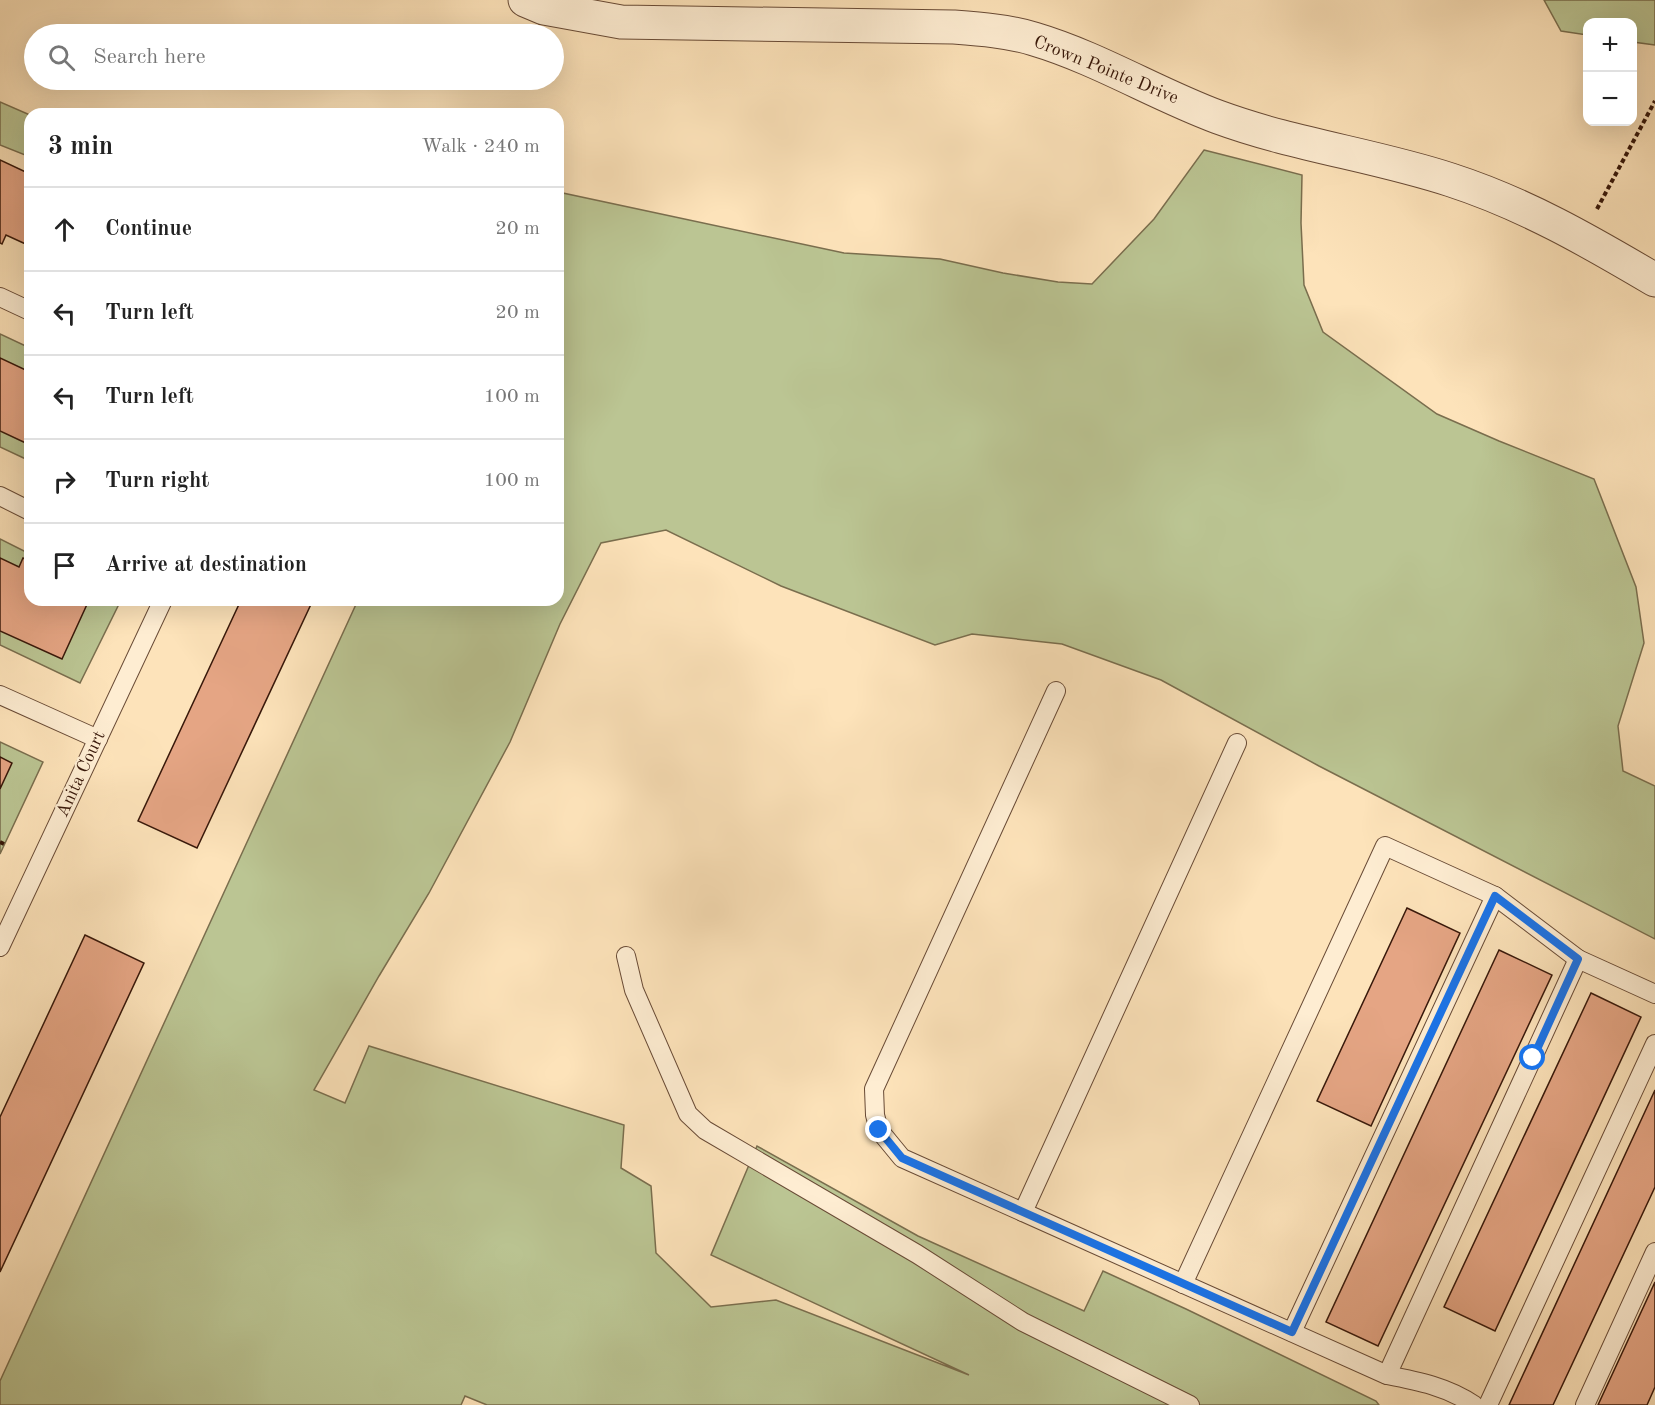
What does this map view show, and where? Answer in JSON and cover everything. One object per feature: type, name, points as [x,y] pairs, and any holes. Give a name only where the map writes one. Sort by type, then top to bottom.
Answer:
[{"type":"street","name":"Crown Pointe Drive","points":[[525,0],[544,8],[621,22],[733,12],[953,27],[997,31],[1033,39],[1102,65],[1217,117],[1288,138],[1441,177],[1502,199],[1571,231],[1655,280]]},
{"type":"lane","points":[[0,297],[24,308]]},
{"type":"lane","points":[[0,496],[24,508]]},
{"type":"lane","name":"Anita Court","points":[[1,943],[160,606]]},
{"type":"lane","points":[[1056,691],[874,1089],[875,1115],[879,1130],[902,1158],[1387,1375],[1431,1384],[1460,1395],[1474,1405]]},
{"type":"lane","points":[[0,695],[98,739]]},
{"type":"lane","points":[[1023,1212],[1237,743]]},
{"type":"lane","points":[[1183,1284],[1385,846],[1495,896],[1578,959],[1655,994]]},
{"type":"lane","points":[[1292,1332],[1495,896]]},
{"type":"lane","points":[[626,956],[634,990],[688,1114],[705,1130],[917,1254],[1023,1322],[1190,1405]]},
{"type":"lane","points":[[1387,1375],[1578,959]]},
{"type":"lane","points":[[1488,1405],[1655,1044]]},
{"type":"lane","points":[[1585,1405],[1655,1252]]},
{"type":"path","points":[[1597,209],[1655,100]]},
{"type":"green space","points":[[1544,0],[1655,0],[1655,45],[1637,43],[1637,18],[1583,18],[1583,34],[1561,31]]},
{"type":"green space","points":[[0,102],[24,112],[24,155],[0,145]]},
{"type":"green space","points":[[1204,150],[1302,175],[1301,223],[1304,285],[1323,332],[1437,414],[1594,479],[1636,587],[1644,643],[1618,726],[1623,771],[1655,786],[1655,939],[1319,766],[1161,680],[1062,644],[972,634],[935,645],[781,586],[666,530],[601,543],[560,624],[510,742],[429,893],[314,1090],[345,1103],[369,1046],[624,1125],[621,1168],[651,1186],[656,1253],[711,1307],[776,1300],[969,1375],[711,1255],[757,1146],[918,1236],[1084,1311],[1103,1271],[1376,1401],[1379,1405],[487,1405],[465,1396],[461,1405],[0,1405],[0,1381],[355,606],[564,606],[564,193],[844,253],[940,259],[1003,273],[1058,282],[1092,284],[1154,219]]},
{"type":"green space","points":[[0,334],[24,345],[24,458],[0,447]]},
{"type":"green space","points":[[0,539],[24,551],[24,606],[118,606],[80,683],[0,645]]},
{"type":"green space","points":[[0,742],[43,762],[0,854]]},
{"type":"building","points":[[0,160],[24,171],[24,243],[6,235],[2,244],[0,243]]},
{"type":"building","points":[[0,358],[24,369],[24,442],[0,431]]},
{"type":"building","points":[[0,558],[19,567],[24,558],[24,606],[86,606],[62,659],[0,631]]},
{"type":"building","points":[[238,606],[310,606],[197,848],[138,821]]},
{"type":"building","points":[[0,757],[12,763],[0,789]]},
{"type":"building","points":[[1407,908],[1460,933],[1371,1126],[1317,1101]]},
{"type":"building","points":[[85,935],[144,963],[0,1272],[0,1117]]},
{"type":"building","points":[[1499,950],[1552,975],[1378,1346],[1326,1322]]},
{"type":"building","points":[[1591,993],[1641,1017],[1495,1331],[1444,1307]]},
{"type":"building","points":[[1655,1090],[1655,1187],[1553,1405],[1509,1405]]},
{"type":"building","points":[[1655,1282],[1655,1387],[1647,1405],[1598,1405]]},
{"type":"route","points":[[879,1130],[902,1158],[1292,1332],[1495,896],[1578,959],[1533,1058]]}]
